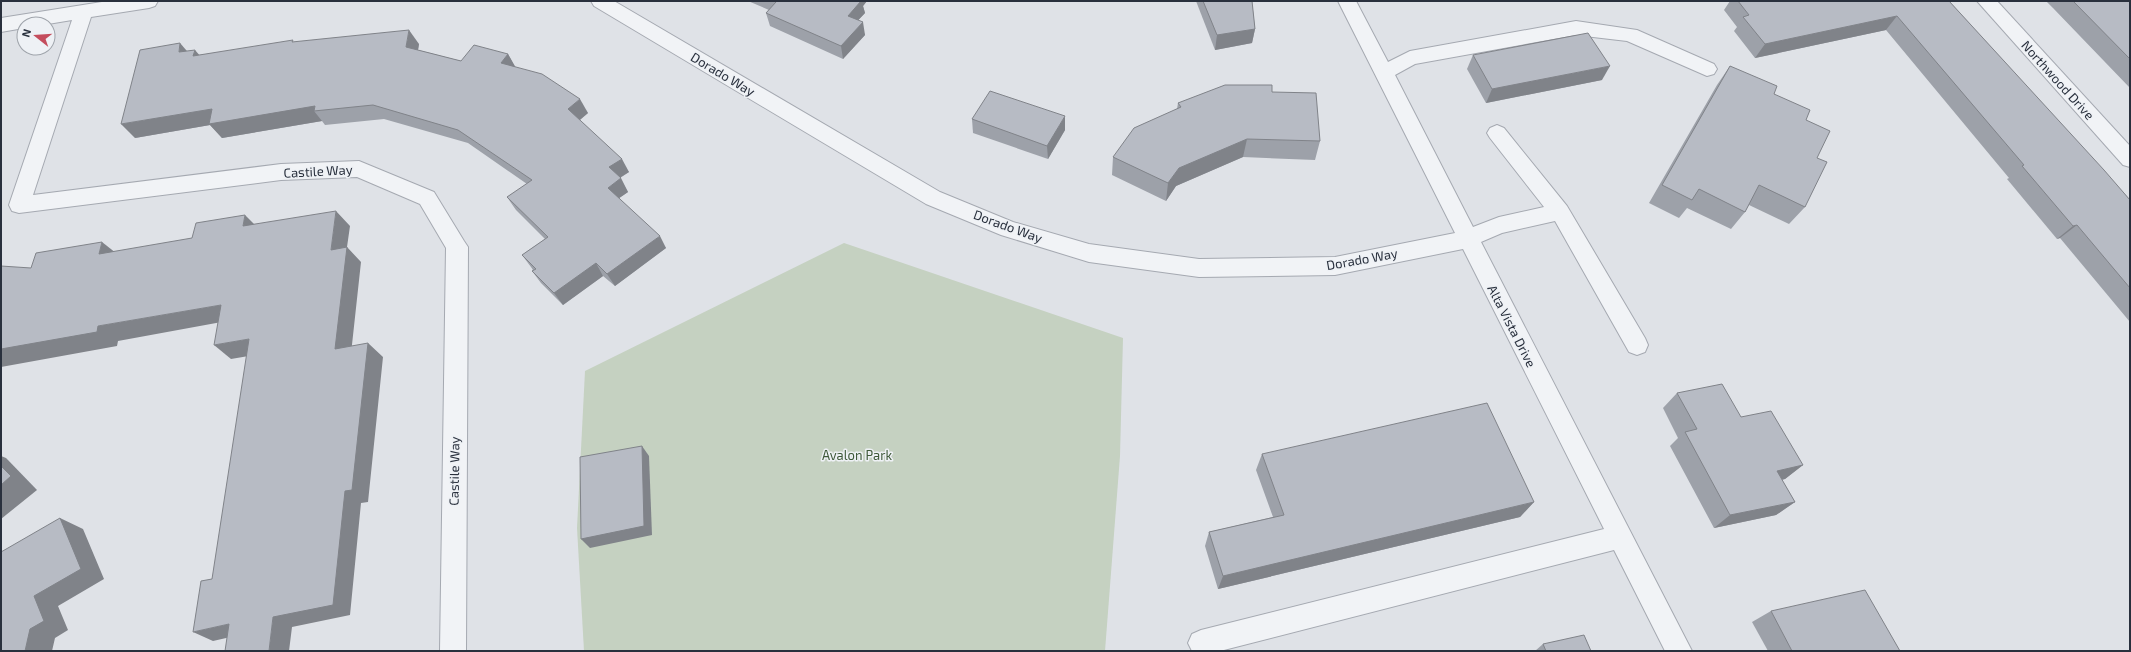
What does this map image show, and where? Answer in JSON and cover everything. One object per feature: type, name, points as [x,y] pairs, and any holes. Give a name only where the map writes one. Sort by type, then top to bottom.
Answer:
[{"type":"street","points":[[1,25],[149,1]]},
{"type":"street","name":"Dorado Way","points":[[600,1],[933,198],[1008,228],[1089,253],[1199,268],[1336,266],[1467,239],[1499,225],[1560,212]]},
{"type":"street","name":"Alta Vista Drive","points":[[1347,1],[1467,239],[1679,651]]},
{"type":"street","name":"Northwood Drive","points":[[1986,1],[2130,159]]},
{"type":"street","name":"Castile Way","points":[[84,11],[20,205],[281,172],[359,169],[427,198],[457,247],[453,651]]},
{"type":"street","points":[[1383,73],[1410,58],[1576,28],[1630,35],[1707,69]]},
{"type":"street","points":[[1497,133],[1560,212],[1637,346]]},
{"type":"street","points":[[1201,643],[1620,537]]},
{"type":"green space","name":"Avalon Park","points":[[844,243],[1123,338],[1120,456],[1105,651],[584,651],[577,528],[585,371]]},
{"type":"building","points":[[774,1],[861,1],[848,16],[863,22],[841,46],[766,13],[776,2]]},
{"type":"building","points":[[1203,1],[1252,1],[1255,29],[1217,35]]},
{"type":"building","points":[[1738,1],[1949,1],[2130,200],[2130,288],[2077,225],[2073,226],[2022,166],[2024,165],[1897,16],[1765,44],[1743,17],[1749,15]]},
{"type":"building","points":[[2073,1],[2130,1],[2130,59]]},
{"type":"building","points":[[409,30],[406,47],[461,61],[474,45],[508,54],[501,63],[542,74],[580,99],[568,109],[622,159],[609,167],[621,178],[608,188],[660,236],[607,274],[596,263],[554,293],[532,271],[536,269],[522,255],[548,237],[507,197],[532,180],[458,130],[373,105],[314,111],[315,106],[209,124],[212,109],[121,124],[140,50],[180,43],[179,52],[195,50],[193,56],[293,40],[292,42]]},
{"type":"building","points":[[1588,33],[1610,66],[1492,89],[1473,55]]},
{"type":"building","points":[[1730,66],[1777,86],[1774,94],[1810,110],[1806,120],[1830,131],[1817,158],[1827,162],[1805,207],[1759,185],[1745,212],[1699,189],[1692,200],[1662,185]]},
{"type":"building","points":[[1225,85],[1272,85],[1272,92],[1316,93],[1320,141],[1247,139],[1179,168],[1168,183],[1113,157],[1134,128],[1181,107],[1178,103]]},
{"type":"building","points":[[990,91],[1065,116],[1047,146],[972,119]]},
{"type":"building","points":[[336,211],[331,250],[347,247],[335,349],[368,343],[352,490],[345,491],[333,605],[273,617],[269,651],[225,651],[229,624],[193,632],[201,581],[212,579],[249,339],[214,345],[221,305],[98,326],[97,332],[1,349],[1,266],[31,268],[36,253],[102,242],[99,254],[192,238],[196,223],[245,215],[243,226]]},
{"type":"building","points":[[1722,384],[1741,417],[1771,411],[1803,465],[1777,471],[1795,502],[1730,515],[1685,432],[1697,429],[1677,393]]},
{"type":"building","points":[[1487,403],[1534,502],[1223,576],[1209,532],[1284,515],[1262,454]]},
{"type":"building","points":[[642,446],[644,526],[581,539],[580,457]]},
{"type":"building","points":[[1,466],[11,476],[1,485]]},
{"type":"building","points":[[60,518],[81,569],[34,596],[44,621],[30,629],[25,651],[1,651],[1,552]]},
{"type":"building","points":[[1865,590],[1900,651],[1792,651],[1771,611]]},
{"type":"building","points":[[1584,635],[1591,651],[1546,651],[1543,644]]}]
